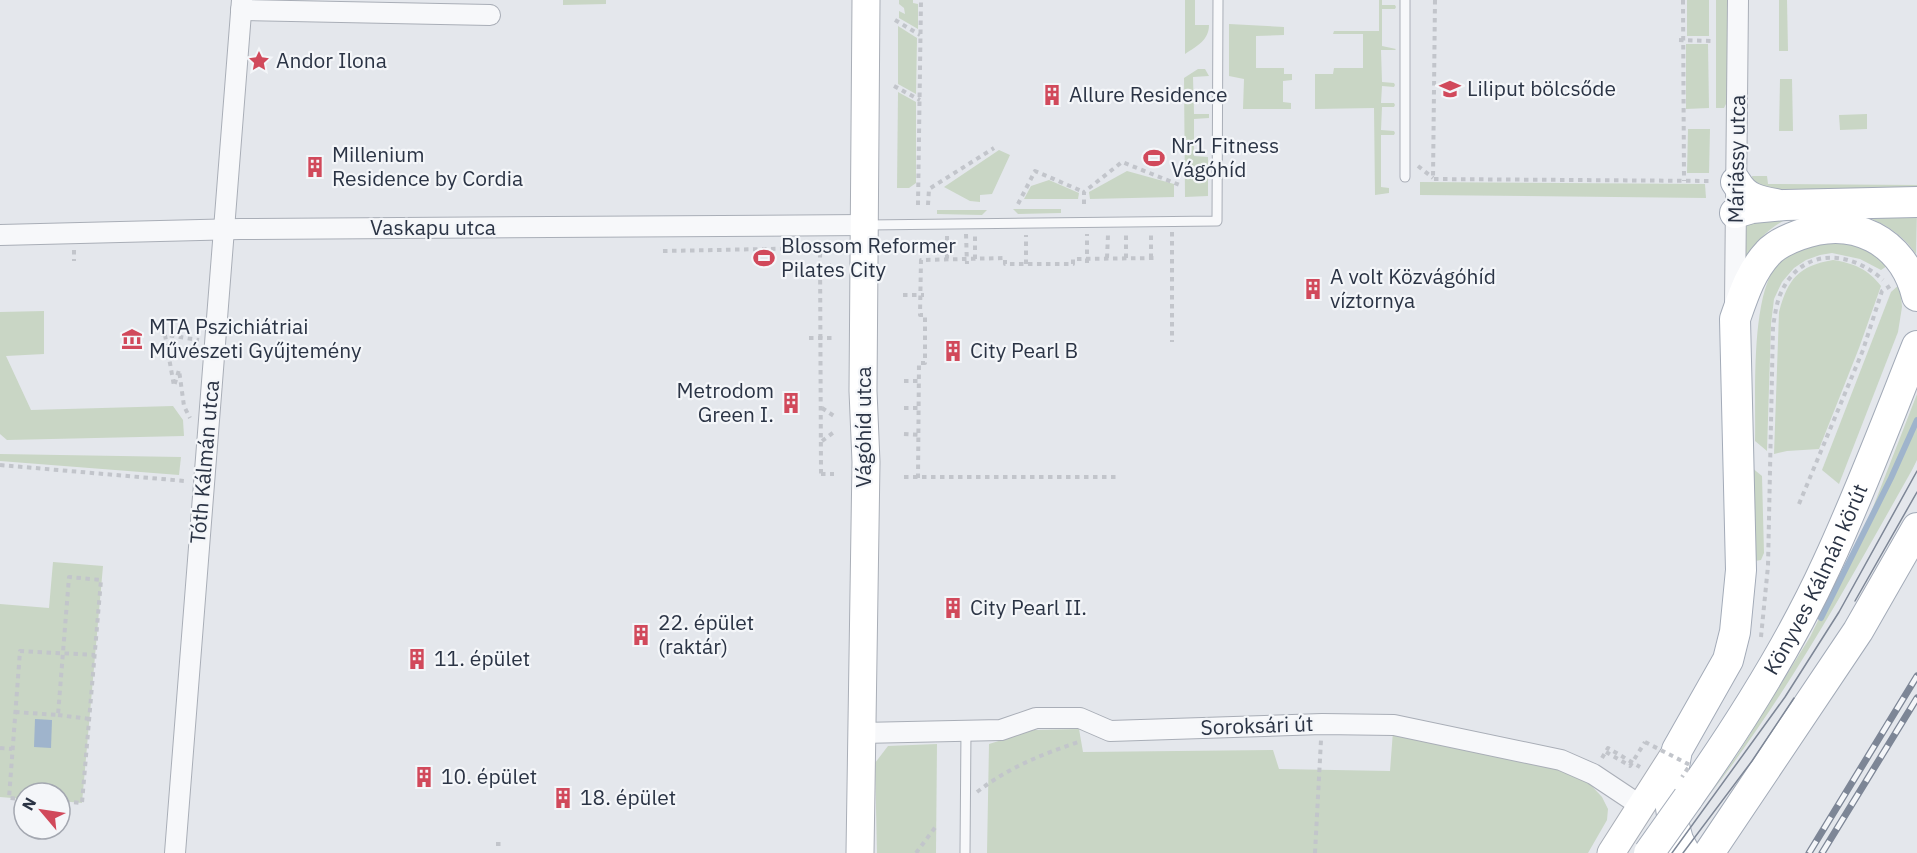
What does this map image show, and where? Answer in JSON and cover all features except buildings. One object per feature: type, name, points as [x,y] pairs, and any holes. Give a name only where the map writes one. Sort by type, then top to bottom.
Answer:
[{"type":"main road","points":[[1725,181],[1753,199],[1785,205]]},
{"type":"main road","points":[[1736,213],[1752,208],[1785,205],[1917,202]]},
{"type":"main road","points":[[1685,853],[1678,840],[1673,822],[1669,794],[1728,660],[1735,632],[1741,570],[1735,319],[1757,267],[1769,252],[1783,241],[1817,229],[1853,230],[1869,234],[1884,243],[1904,263],[1913,280],[1905,290]]},
{"type":"main road","name":"Könyves Kálmán körút","points":[[1649,853],[1688,789],[1727,742],[1766,681],[1827,565],[1913,356],[1917,308]]},
{"type":"main road","points":[[1709,853],[1858,631],[1917,528]]},
{"type":"street","name":"Vágóhíd utca","points":[[860,853],[866,462],[864,391],[866,0]]},
{"type":"street","name":"Máriássy utca","points":[[1735,319],[1736,213],[1725,181],[1738,0]]},
{"type":"street","points":[[241,5],[490,15]]},
{"type":"street","name":"Tóth Kálmán utca","points":[[175,853],[241,5]]},
{"type":"street","name":"Vaskapu utca","points":[[0,235],[224,229],[865,225]]},
{"type":"street","name":"Soroksári út","points":[[861,733],[1001,730],[1036,718],[1080,718],[1110,731],[1322,724],[1394,725],[1560,760],[1593,774],[1633,800]]},
{"type":"street","points":[[1611,853],[1633,800],[1687,754]]},
{"type":"lane","points":[[865,225],[1216,221],[1218,0]]},
{"type":"lane","points":[[1405,177],[1406,0]]},
{"type":"lane","points":[[965,853],[966,731]]},
{"type":"path","points":[[918,205],[921,0]]},
{"type":"path","points":[[1435,0],[1434,178],[1477,176],[1725,181]]},
{"type":"path","points":[[1683,0],[1684,181]]},
{"type":"path","points":[[895,20],[920,35]]},
{"type":"path","points":[[1679,40],[1713,41]]},
{"type":"path","points":[[894,86],[920,100]]},
{"type":"path","points":[[928,205],[929,189],[994,148]]},
{"type":"path","points":[[1084,192],[1122,162],[1182,186]]},
{"type":"path","points":[[1018,204],[1036,169],[1084,192]]},
{"type":"path","points":[[1084,192],[1084,204]]},
{"type":"path","points":[[1126,258],[1127,221]]},
{"type":"path","points":[[1151,221],[1151,258]]},
{"type":"path","points":[[1172,221],[1172,342]]},
{"type":"path","points":[[1026,222],[1026,264]]},
{"type":"path","points":[[1087,261],[1088,222]]},
{"type":"path","points":[[1107,258],[1108,222]]},
{"type":"path","points":[[970,223],[975,259]]},
{"type":"path","points":[[967,261],[970,223]]},
{"type":"path","points":[[946,224],[947,260]]},
{"type":"path","points":[[820,242],[821,474],[834,474]]},
{"type":"path","points":[[663,250],[833,248]]},
{"type":"path","points":[[74,250],[74,261]]},
{"type":"path","points":[[1761,640],[1768,566],[1773,326],[1780,295],[1789,279],[1802,267],[1826,257],[1853,260],[1875,272],[1886,282],[1905,290]]},
{"type":"path","points":[[918,478],[919,363],[925,363],[925,315],[920,315],[921,260],[967,261],[1005,258],[1005,264],[1072,264],[1073,259],[1087,261],[1107,258],[1157,258]]},
{"type":"path","points":[[820,273],[833,264]]},
{"type":"path","points":[[1799,504],[1863,350],[1882,291],[1905,290]]},
{"type":"path","points":[[903,295],[922,295]]},
{"type":"path","points":[[191,419],[184,406],[179,370],[174,387],[163,335],[199,340]]},
{"type":"path","points":[[809,338],[833,338]]},
{"type":"path","points":[[904,381],[920,381]]},
{"type":"path","points":[[821,408],[834,416]]},
{"type":"path","points":[[904,408],[920,408]]},
{"type":"path","points":[[821,442],[834,432]]},
{"type":"path","points":[[904,434],[919,434]]},
{"type":"path","points":[[0,465],[185,481]]},
{"type":"path","points":[[904,477],[1119,477]]},
{"type":"path","points":[[58,716],[69,577],[101,580],[82,803],[72,802]]},
{"type":"path","points":[[12,798],[9,798],[20,651],[95,655]]},
{"type":"path","points":[[15,712],[90,719]]},
{"type":"path","points":[[1315,853],[1322,724]]},
{"type":"path","points":[[966,801],[989,783],[1032,758],[1081,741]]},
{"type":"path","points":[[1606,752],[1630,766],[1645,742]]},
{"type":"path","points":[[0,748],[12,749]]},
{"type":"path","points":[[1593,774],[1608,748],[1641,767]]},
{"type":"path","points":[[1687,754],[1688,789]]},
{"type":"path","points":[[916,853],[937,825]]},
{"type":"path","points":[[496,844],[504,844]]},
{"type":"green space","points":[[563,0],[606,0],[606,4],[563,5]]},
{"type":"green space","points":[[899,0],[913,0],[913,3],[918,4],[918,29],[899,18],[899,11],[905,14]]},
{"type":"green space","points":[[1185,0],[1195,0],[1195,25],[1209,25],[1205,39],[1185,54]]},
{"type":"green space","points":[[1379,0],[1382,0],[1382,5],[1395,5],[1396,7],[1395,9],[1382,9],[1382,46],[1396,49],[1381,50],[1382,82],[1395,85],[1394,87],[1382,86],[1381,103],[1394,103],[1395,105],[1394,107],[1382,107],[1381,130],[1395,133],[1394,135],[1381,135],[1381,187],[1389,188],[1389,193],[1375,195],[1374,108],[1315,109],[1315,74],[1333,74],[1334,68],[1363,68],[1363,34],[1333,34],[1334,31],[1379,31]]},
{"type":"green space","points":[[1687,0],[1709,0],[1709,36],[1687,36]]},
{"type":"green space","points":[[1716,0],[1728,0],[1728,100],[1724,108],[1716,108]]},
{"type":"green space","points":[[1779,0],[1787,0],[1788,51],[1779,51]]},
{"type":"green space","points":[[1229,24],[1284,27],[1284,35],[1256,36],[1256,68],[1284,68],[1284,74],[1292,74],[1292,80],[1283,81],[1283,102],[1291,103],[1291,109],[1243,109],[1244,79],[1229,76]]},
{"type":"green space","points":[[898,26],[917,38],[916,94],[898,84]]},
{"type":"green space","points":[[1686,44],[1708,44],[1709,108],[1686,109]]},
{"type":"green space","points":[[1198,69],[1205,69],[1209,76],[1193,77],[1194,114],[1209,114],[1209,118],[1194,119],[1194,156],[1208,157],[1208,196],[1185,197],[1184,78]]},
{"type":"green space","points":[[1780,79],[1792,79],[1793,131],[1779,131]]},
{"type":"green space","points":[[898,92],[916,102],[916,183],[909,188],[897,188]]},
{"type":"green space","points":[[1867,114],[1867,129],[1840,130],[1839,115]]},
{"type":"green space","points":[[1688,129],[1710,129],[1709,173],[1687,173]]},
{"type":"green space","points":[[999,150],[1010,155],[992,194],[980,195],[980,202],[970,201],[944,187]]},
{"type":"green space","points":[[1127,171],[1174,184],[1174,197],[1090,199],[1089,192]]},
{"type":"green space","points":[[1752,176],[1767,176],[1768,184],[1917,185],[1917,193],[1771,196],[1753,183]]},
{"type":"green space","points":[[1049,180],[1079,193],[1078,199],[1024,199],[1031,186]]},
{"type":"green space","points":[[1420,182],[1705,184],[1706,198],[1420,195]]},
{"type":"green space","points":[[1917,208],[1916,254],[1890,228],[1873,220],[1837,211],[1818,211],[1800,214],[1783,221],[1761,238],[1744,260],[1743,222],[1757,216],[1788,210]]},
{"type":"green space","points":[[1013,209],[1061,209],[1061,213],[1018,214]]},
{"type":"green space","points":[[937,210],[987,210],[982,215],[937,214]]},
{"type":"green space","points":[[1821,241],[1860,244],[1890,264],[1881,270],[1860,259],[1832,253],[1820,255],[1794,268],[1782,282],[1774,299],[1771,324],[1767,451],[1755,441],[1756,349],[1762,300],[1768,280],[1781,259],[1797,249]]},
{"type":"green space","points":[[1833,260],[1860,268],[1871,275],[1881,286],[1819,449],[1774,454],[1779,312],[1782,301],[1791,283],[1803,270]]},
{"type":"green space","points":[[1900,284],[1902,307],[1898,332],[1839,484],[1822,470],[1891,292]]},
{"type":"green space","points":[[44,311],[44,354],[6,356],[31,410],[173,406],[183,420],[184,436],[7,440],[0,434],[0,312]]},
{"type":"green space","points":[[1917,394],[1917,460],[1912,470],[1841,596],[1791,678],[1708,797],[1737,755],[1810,637],[1870,515]]},
{"type":"green space","points":[[0,454],[181,457],[179,475],[0,461]]},
{"type":"green space","points":[[1751,467],[1762,476],[1764,553],[1761,560],[1755,561]]},
{"type":"green space","points":[[53,562],[103,566],[82,803],[72,802],[72,781],[12,781],[12,798],[0,797],[0,604],[49,608]]},
{"type":"green space","points":[[1079,729],[1083,752],[1273,750],[1279,769],[1390,771],[1393,731],[1559,768],[1589,783],[1602,797],[1608,809],[1607,820],[1588,853],[987,853],[989,744],[1034,730]]},
{"type":"green space","points":[[937,744],[936,853],[877,853],[875,763],[888,746]]},
{"type":"water","points":[[35,719],[52,720],[51,748],[34,747]]},
{"type":"waterway","points":[[1821,618],[1891,478],[1917,420]]},
{"type":"tram line","points":[[1672,853],[1785,697],[1839,612],[1917,471]]},
{"type":"tram line","points":[[1855,601],[1917,492]]},
{"type":"tram line","points":[[1683,853],[1752,761],[1794,698]]},
{"type":"railway","points":[[1809,853],[1917,676]]},
{"type":"railway","points":[[1822,853],[1917,698]]},
{"type":"place","name":"Andor Ilona","points":[[259,61]]},
{"type":"place","name":"Liliput bölcsőde","points":[[1450,89]]},
{"type":"place","name":"Allure Residence","points":[[1052,95]]},
{"type":"place","name":"Nr1 Fitness Vágóhíd","points":[[1154,158]]},
{"type":"place","name":"Millenium Residence by Cordia","points":[[315,167]]},
{"type":"place","name":"Blossom Reformer Pilates City","points":[[764,258]]},
{"type":"place","name":"A volt Közvágóhíd víztornya","points":[[1313,289]]},
{"type":"place","name":"MTA Pszichiátriai Művészeti Gyűjtemény","points":[[132,339]]},
{"type":"place","name":"City Pearl B","points":[[953,351]]},
{"type":"place","name":"Metrodom Green I.","points":[[791,403]]},
{"type":"place","name":"City Pearl II.","points":[[953,608]]},
{"type":"place","name":"22. épület (raktár)","points":[[641,635]]},
{"type":"place","name":"11. épület","points":[[417,659]]},
{"type":"place","name":"10. épület","points":[[424,777]]},
{"type":"place","name":"18. épület","points":[[563,798]]}]
